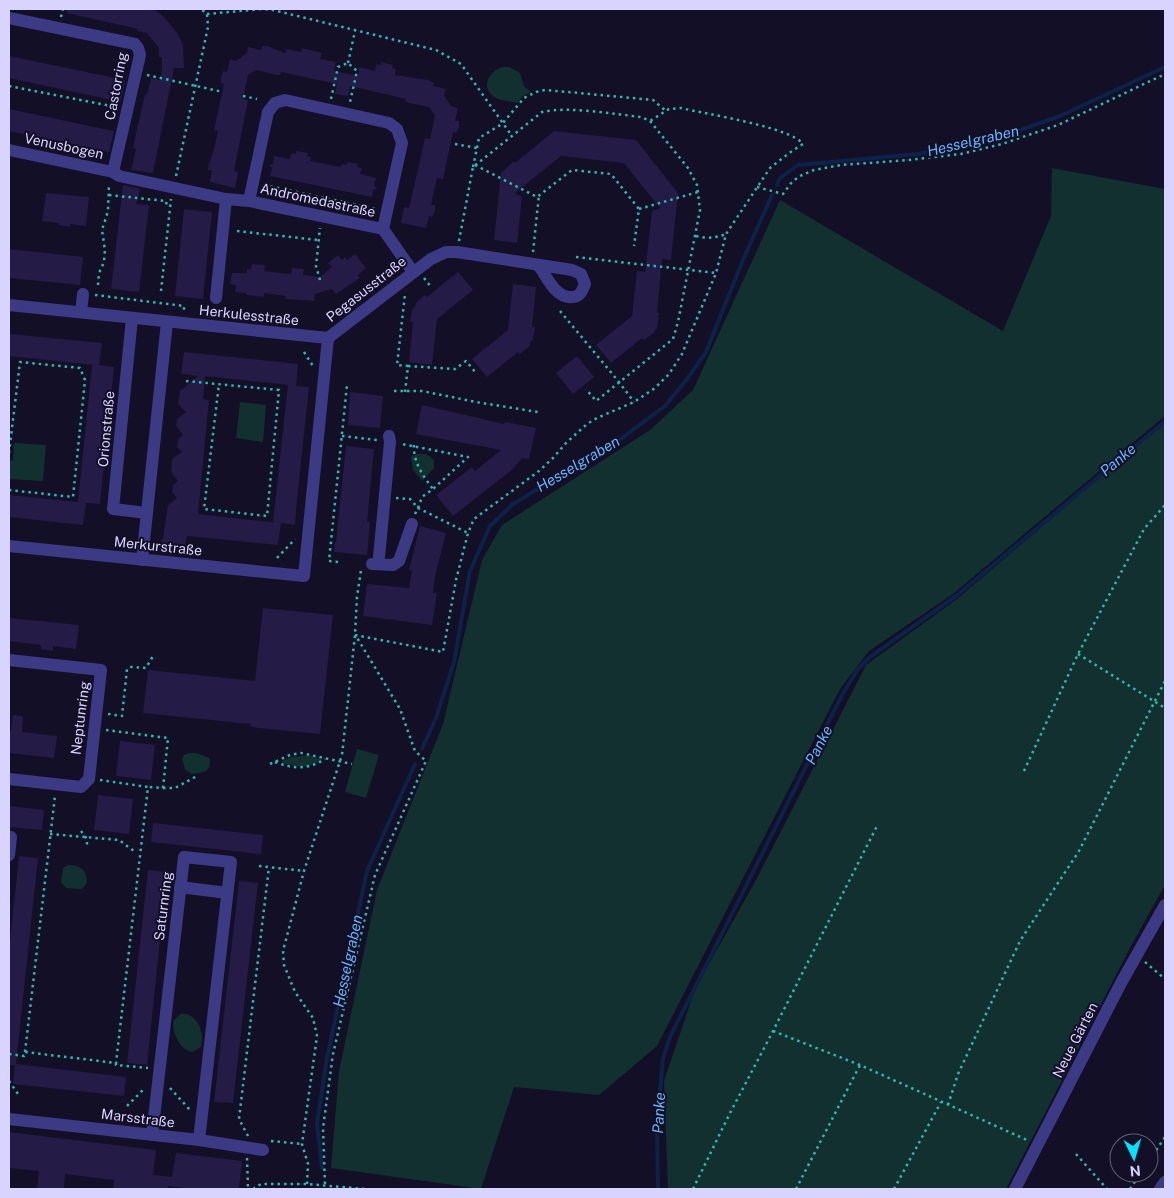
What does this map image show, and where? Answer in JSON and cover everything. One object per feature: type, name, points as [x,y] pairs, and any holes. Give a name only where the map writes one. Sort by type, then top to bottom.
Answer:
[{"type":"street","name":"Castorring","points":[[9,18],[135,44],[138,48],[140,55],[113,172]]},
{"type":"street","name":"Andromedastraße","points":[[383,229],[402,143],[397,129],[389,123],[285,100],[274,103],[268,112],[249,201],[383,229],[413,272]]},
{"type":"street","name":"Venusbogen","points":[[9,150],[113,172],[119,176],[174,188],[226,199],[249,201]]},
{"type":"street","points":[[216,298],[226,199]]},
{"type":"street","name":"Pegasusstraße","points":[[304,576],[328,338],[413,272],[446,252],[457,252],[539,266]]},
{"type":"street","points":[[81,312],[83,294]]},
{"type":"street","name":"Herkulesstraße","points":[[9,305],[328,338]]},
{"type":"street","name":"Orionstraße","points":[[132,318],[113,509],[147,513]]},
{"type":"street","points":[[142,560],[167,322]]},
{"type":"street","points":[[389,439],[384,497],[371,562],[393,565],[399,561],[412,524]]},
{"type":"street","name":"Merkurstraße","points":[[9,546],[304,576]]},
{"type":"street","name":"Neptunring","points":[[9,660],[101,670],[89,779]]},
{"type":"street","points":[[9,779],[82,786],[89,779]]},
{"type":"street","points":[[9,837],[11,837],[9,855]]},
{"type":"street","name":"Saturnring","points":[[152,1135],[184,857],[231,862],[199,1140]]},
{"type":"street","points":[[180,887],[227,893]]},
{"type":"street","name":"Neue Gärten","points":[[1015,1189],[1121,983],[1138,956],[1165,905]]},
{"type":"street","name":"Marsstraße","points":[[9,1119],[199,1140],[263,1150]]},
{"type":"street","points":[[1160,1189],[1165,1182]]},
{"type":"path","points":[[201,9],[207,14],[262,9],[273,10],[436,50],[461,64],[512,136]]},
{"type":"path","points":[[161,291],[170,204],[208,27],[207,14]]},
{"type":"path","points":[[348,63],[355,31]]},
{"type":"path","points":[[329,110],[338,67],[348,63]]},
{"type":"path","points":[[348,63],[357,71],[348,114]]},
{"type":"path","points":[[135,72],[223,92]]},
{"type":"path","points":[[758,187],[783,194],[792,182],[800,176],[829,166],[961,154],[1002,144],[1058,125],[1165,74]]},
{"type":"path","points":[[9,86],[127,109]]},
{"type":"path","points":[[457,252],[479,138],[502,124],[524,98],[536,92],[546,90],[652,100],[666,111]]},
{"type":"path","points":[[243,96],[257,99]]},
{"type":"path","points":[[355,635],[443,652],[456,580],[468,534],[474,519],[539,471],[566,442],[587,424],[634,402],[655,388],[669,374],[682,354],[716,273],[726,234],[770,168],[803,144],[800,140],[768,127],[682,108],[669,109],[650,121]]},
{"type":"path","points":[[474,166],[542,112],[553,109],[641,117],[650,121],[688,168],[697,184],[700,210],[673,339],[596,402],[586,389]]},
{"type":"path","points":[[455,144],[477,148]]},
{"type":"path","points":[[474,166],[538,197]]},
{"type":"path","points":[[524,250],[533,252],[538,197],[572,170],[612,174],[639,208],[634,246]]},
{"type":"path","points":[[98,285],[99,273],[104,262],[106,250],[102,230],[108,211],[109,183],[113,172]]},
{"type":"path","points":[[253,183],[387,211]]},
{"type":"path","points":[[639,208],[698,192]]},
{"type":"path","points":[[109,195],[165,201],[165,204],[170,204]]},
{"type":"path","points":[[320,280],[316,266],[322,216]]},
{"type":"path","points":[[237,231],[318,240]]},
{"type":"path","points":[[695,236],[716,238],[726,234]]},
{"type":"path","points":[[571,256],[716,273]]},
{"type":"path","points":[[413,272],[406,289],[397,365],[455,369],[466,361],[476,372]]},
{"type":"path","points":[[83,294],[184,306]]},
{"type":"path","points":[[560,311],[634,402]]},
{"type":"path","points":[[304,352],[314,367]]},
{"type":"path","points":[[9,452],[20,362],[80,368],[85,380],[73,496],[9,490]]},
{"type":"path","points":[[405,392],[408,366]]},
{"type":"path","points":[[186,381],[218,384],[279,390],[268,516],[204,509],[218,384]]},
{"type":"path","points":[[338,562],[329,561],[347,385]]},
{"type":"path","points":[[394,392],[422,391],[538,412]]},
{"type":"path","points":[[342,436],[389,439],[468,457],[422,497],[412,524]]},
{"type":"path","points":[[414,445],[416,462],[423,476],[433,489]]},
{"type":"path","points":[[384,497],[410,499],[418,508],[468,534]]},
{"type":"path","points":[[1024,771],[1078,654],[1144,529],[1165,505]]},
{"type":"path","points":[[277,558],[296,537]]},
{"type":"path","points":[[307,1184],[308,1164],[302,1144],[317,1036],[313,1018],[295,992],[284,965],[283,951],[304,870],[340,761],[346,723],[357,597],[371,562]]},
{"type":"path","points":[[325,1184],[323,1128],[333,1054],[375,875],[426,761],[415,751],[400,709],[355,635]]},
{"type":"path","points":[[1078,654],[1165,708]]},
{"type":"path","points":[[96,713],[122,716],[127,669],[131,667],[146,668],[153,656]]},
{"type":"path","points":[[948,1104],[958,1074],[1020,941],[1079,851],[1165,681]]},
{"type":"path","points":[[94,729],[168,738],[163,788]]},
{"type":"path","points":[[270,764],[290,755],[301,754],[352,764]]},
{"type":"path","points":[[274,762],[288,767],[300,768],[317,765],[325,759]]},
{"type":"path","points":[[89,779],[148,787],[175,788],[197,776]]},
{"type":"path","points":[[9,1054],[24,1056],[25,1052],[56,784]]},
{"type":"path","points":[[116,1063],[148,787]]},
{"type":"path","points":[[693,1189],[877,826]]},
{"type":"path","points":[[81,831],[87,838],[87,847]]},
{"type":"path","points":[[50,834],[119,840],[134,852]]},
{"type":"path","points":[[259,866],[304,870]]},
{"type":"path","points":[[248,1189],[247,1156],[249,1138],[239,1119],[269,866]]},
{"type":"path","points":[[1138,956],[1165,979]]},
{"type":"path","points":[[773,1031],[860,1065],[1038,1144]]},
{"type":"path","points":[[25,1052],[116,1063],[116,1065],[159,1072],[192,1114]]},
{"type":"path","points":[[796,1189],[860,1065]]},
{"type":"path","points":[[127,1106],[159,1072]]},
{"type":"path","points":[[9,1081],[18,1094]]},
{"type":"path","points":[[894,1189],[942,1102]]},
{"type":"path","points":[[263,1150],[272,1141],[302,1144]]},
{"type":"path","points":[[1076,1154],[1107,1189]]},
{"type":"path","points":[[252,1189],[261,1184],[325,1184],[365,1189]]},
{"type":"green space","points":[[502,67],[509,67],[520,73],[524,86],[531,92],[523,96],[517,103],[495,98],[487,88],[490,75]]},
{"type":"green space","points":[[1052,168],[1165,189],[1165,416],[953,594],[869,651],[840,689],[657,1046],[599,1095],[514,1087],[481,1189],[331,1168],[339,1071],[377,890],[443,724],[482,560],[502,525],[650,430],[693,390],[780,200],[1003,331],[1051,216]]},
{"type":"green space","points":[[240,402],[266,405],[263,442],[236,438]]},
{"type":"green space","points":[[1165,422],[1165,885],[1131,946],[1006,1189],[668,1189],[664,1081],[695,989],[756,880],[866,665],[957,599]]},
{"type":"green space","points":[[14,443],[46,445],[43,481],[9,479],[9,461],[13,460]]},
{"type":"green space","points":[[416,454],[426,454],[434,460],[434,468],[422,481],[413,470],[411,457]]},
{"type":"green space","points":[[357,749],[379,755],[366,798],[345,792]]},
{"type":"green space","points":[[197,753],[209,758],[208,769],[191,774],[185,769],[182,759],[184,755]]},
{"type":"green space","points":[[313,756],[322,760],[313,765],[303,766],[283,763],[282,761],[292,757]]},
{"type":"green space","points":[[68,865],[80,867],[86,875],[87,883],[82,889],[66,888],[61,882],[63,868]]},
{"type":"green space","points":[[181,1014],[191,1016],[201,1030],[201,1047],[192,1052],[180,1044],[175,1035],[174,1020]]},
{"type":"building","points":[[67,9],[154,10],[163,16],[178,34],[183,45],[184,68],[174,68],[153,173],[131,170],[136,149],[133,148],[145,94],[147,95],[151,78],[160,80],[162,57],[159,57],[159,48],[147,33],[137,31],[138,29],[67,13]]},
{"type":"building","points":[[262,46],[268,46],[285,53],[286,49],[301,52],[302,48],[322,53],[320,59],[336,62],[334,71],[358,76],[359,67],[375,71],[376,64],[381,65],[381,62],[393,65],[392,68],[396,69],[395,75],[428,80],[434,83],[433,86],[446,89],[444,95],[451,106],[458,108],[455,121],[459,121],[459,128],[456,133],[453,132],[443,179],[437,178],[431,205],[435,205],[435,211],[432,217],[429,216],[426,228],[401,223],[404,207],[409,208],[425,138],[430,139],[435,115],[429,107],[409,103],[405,101],[406,99],[350,86],[348,96],[335,94],[337,84],[281,72],[280,75],[276,75],[256,70],[248,75],[243,99],[248,100],[234,171],[238,172],[235,188],[210,182],[212,170],[208,170],[218,131],[214,130],[224,84],[221,83],[223,71],[227,72],[230,59],[236,61],[247,53],[248,47],[261,50]]},
{"type":"building","points":[[9,56],[125,80],[121,102],[9,78]]},
{"type":"building","points":[[9,109],[114,131],[109,152],[9,131]]},
{"type":"building","points":[[554,131],[636,140],[678,193],[671,260],[662,259],[657,329],[644,340],[642,338],[611,363],[596,345],[632,316],[637,271],[645,272],[652,211],[660,208],[624,163],[561,156],[515,193],[522,197],[517,243],[494,240],[501,173]]},
{"type":"building","points":[[296,151],[308,153],[307,156],[311,157],[310,161],[341,167],[342,164],[347,165],[347,162],[358,164],[357,167],[362,168],[360,174],[376,178],[374,185],[377,189],[373,190],[372,197],[270,176],[272,168],[269,165],[273,164],[274,156],[290,159],[291,153],[296,154]]},
{"type":"building","points":[[123,185],[140,189],[136,204],[149,205],[139,292],[111,289]]},
{"type":"building","points":[[46,193],[89,197],[86,226],[70,224],[70,227],[59,225],[59,223],[42,221]]},
{"type":"building","points":[[184,209],[212,212],[203,299],[175,296]]},
{"type":"building","points":[[9,249],[83,257],[80,285],[9,278]]},
{"type":"building","points":[[355,254],[366,268],[358,275],[360,278],[336,294],[332,289],[315,294],[314,301],[285,299],[286,296],[264,293],[264,297],[246,295],[246,293],[235,292],[236,285],[230,284],[232,273],[247,273],[247,269],[251,270],[252,264],[265,265],[264,271],[291,274],[292,268],[304,269],[303,275],[320,277],[332,267],[328,263],[338,255],[342,260],[345,257],[347,260]]},
{"type":"building","points":[[458,272],[473,290],[437,319],[432,365],[409,362],[413,322],[410,322],[412,310],[416,303],[425,295],[427,297]]},
{"type":"building","points":[[513,284],[536,287],[532,327],[535,327],[533,340],[530,342],[530,346],[520,354],[518,352],[487,377],[472,359],[508,330]]},
{"type":"building","points":[[10,334],[102,343],[99,365],[114,367],[100,504],[86,503],[83,525],[9,517],[9,495],[78,502],[92,365],[94,365],[9,356]]},
{"type":"building","points":[[184,352],[298,364],[296,386],[309,387],[295,525],[281,523],[278,545],[187,536],[185,547],[170,545],[160,547],[168,505],[177,498],[172,492],[173,485],[178,481],[171,472],[172,459],[182,452],[177,447],[178,439],[183,435],[176,426],[177,419],[186,412],[178,404],[180,391],[198,376],[181,374]],"holes":[[[205,376],[288,385],[273,522],[279,523],[198,514],[209,400],[203,399]]]},
{"type":"building","points":[[577,356],[594,377],[573,394],[556,373]]},
{"type":"building","points":[[350,392],[383,396],[380,428],[348,425]]},
{"type":"building","points":[[422,405],[504,424],[505,422],[536,428],[529,459],[522,458],[512,470],[453,516],[436,495],[472,467],[475,471],[501,450],[416,434]]},
{"type":"building","points":[[346,446],[374,449],[367,522],[370,522],[367,555],[334,552]]},
{"type":"building","points":[[420,526],[446,533],[435,576],[433,593],[437,593],[432,625],[363,616],[367,584],[409,588],[412,571],[409,570]]},
{"type":"building","points":[[263,608],[333,615],[320,734],[250,727],[251,724],[143,713],[148,670],[255,681]]},
{"type":"building","points":[[9,618],[79,625],[76,649],[53,646],[53,651],[41,649],[41,645],[9,641]]},
{"type":"building","points":[[13,715],[23,716],[22,732],[57,736],[54,758],[9,753],[9,731],[11,731]]},
{"type":"building","points":[[120,741],[155,745],[151,780],[116,776]]},
{"type":"building","points":[[98,795],[133,799],[129,834],[94,830]]},
{"type":"building","points":[[9,806],[44,810],[42,830],[9,827]]},
{"type":"building","points":[[153,823],[263,835],[261,854],[151,842]]},
{"type":"building","points":[[19,856],[38,858],[16,1064],[126,1077],[124,1096],[13,1084],[15,1065],[9,1065],[9,951]]},
{"type":"building","points":[[148,870],[167,872],[147,1065],[127,1063]]},
{"type":"building","points":[[239,881],[258,883],[233,1103],[214,1102]]},
{"type":"building","points":[[9,1132],[156,1150],[153,1175],[172,1177],[176,1153],[242,1161],[239,1189],[193,1189],[168,1186],[168,1189],[113,1189],[114,1180],[65,1174],[64,1189],[37,1189],[39,1171],[9,1168]]},
{"type":"waterway","name":"Hesselgraben","points":[[777,185],[780,178],[798,165],[918,154],[1001,137],[1060,116],[1165,67]]},
{"type":"waterway","name":"Hesselgraben","points":[[422,749],[436,718],[454,662],[470,571],[490,526],[513,504],[618,441],[665,406],[706,352],[743,260],[772,195]]},
{"type":"waterway","name":"Panke","points":[[658,1189],[657,1123],[663,1058],[670,1037],[842,695],[858,669],[870,657],[956,596],[1165,421]]},
{"type":"waterway","name":"Hesselgraben","points":[[322,1168],[317,1124],[327,1058],[367,871],[415,764]]}]
